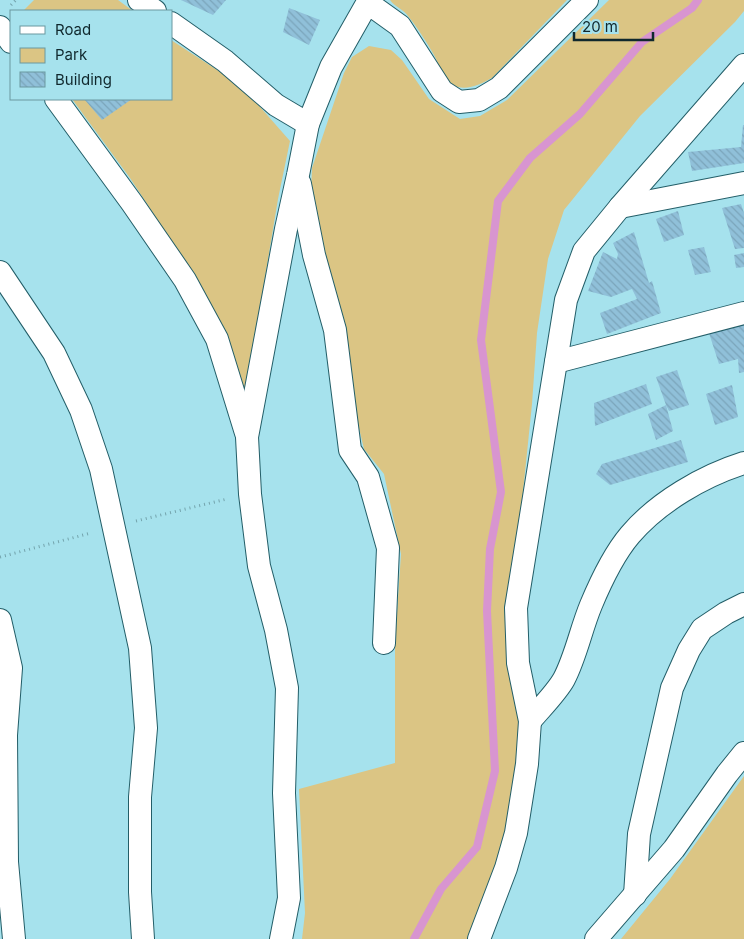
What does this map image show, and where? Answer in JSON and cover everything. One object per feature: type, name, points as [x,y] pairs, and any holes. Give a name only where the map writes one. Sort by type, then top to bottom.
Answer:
[{"type":"street","points":[[139,0],[154,10]]},
{"type":"street","points":[[282,939],[289,898],[284,793],[287,688],[276,630],[259,566],[250,494],[247,437],[286,229],[308,124],[331,67],[368,1],[400,26],[442,91],[459,102],[478,100],[499,88],[587,0]]},
{"type":"street","points":[[172,24],[225,61],[276,105],[308,124]]},
{"type":"street","points":[[0,27],[10,41]]},
{"type":"street","points":[[480,939],[506,868],[516,833],[527,764],[530,721],[518,662],[516,608],[566,300],[584,252],[620,207],[744,65]]},
{"type":"street","points":[[57,100],[132,202],[184,280],[217,339],[247,437]]},
{"type":"street","points":[[298,175],[314,255],[335,330],[350,450],[368,477],[388,548],[384,643]]},
{"type":"street","points":[[620,207],[744,183]]},
{"type":"street","points":[[0,272],[54,353],[81,410],[101,469],[134,620],[140,648],[146,728],[140,806],[140,892],[143,939]]},
{"type":"street","points":[[556,362],[744,313]]},
{"type":"street","points":[[530,721],[563,680],[591,605],[611,562],[630,535],[654,511],[691,487],[728,468],[744,463]]},
{"type":"street","points":[[635,895],[639,834],[672,688],[689,650],[702,628],[744,604]]},
{"type":"street","points":[[0,620],[12,668],[6,735],[7,852],[14,939]]},
{"type":"street","points":[[596,939],[674,849],[744,753]]},
{"type":"green space","points":[[34,0],[118,0],[132,10],[24,10]]},
{"type":"green space","points":[[390,0],[567,0],[492,78],[472,87],[462,88],[452,84],[446,78],[425,39],[415,25]]},
{"type":"green space","points":[[609,0],[744,0],[744,11],[640,116],[564,210],[548,259],[537,333],[519,531],[521,734],[504,856],[470,939],[302,939],[305,913],[299,789],[395,763],[395,643],[401,554],[384,474],[364,449],[358,424],[347,351],[311,191],[312,168],[344,73],[352,57],[369,46],[391,50],[402,60],[429,99],[460,119],[480,116],[507,100]]},
{"type":"green space","points":[[172,41],[228,77],[254,100],[290,141],[278,199],[250,368],[250,379],[244,388],[240,387],[176,248],[130,178],[73,100],[172,100]]},
{"type":"green space","points":[[744,776],[744,939],[621,939],[670,879]]},
{"type":"building","points":[[181,0],[226,0],[213,15]]},
{"type":"building","points":[[289,8],[320,20],[309,45],[283,32]]},
{"type":"building","points":[[85,100],[131,100],[102,120]]},
{"type":"building","points":[[743,125],[744,163],[692,171],[688,152],[741,147]]},
{"type":"building","points":[[741,204],[744,213],[744,248],[735,249],[722,208]]},
{"type":"building","points":[[678,211],[684,235],[664,242],[656,219]]},
{"type":"building","points":[[634,232],[649,283],[652,281],[661,313],[607,334],[600,313],[637,299],[632,289],[611,297],[588,291],[603,252],[617,259],[618,254],[613,243]]},
{"type":"building","points":[[704,247],[711,272],[695,275],[688,250]]},
{"type":"building","points":[[744,253],[744,267],[736,268],[734,255]]},
{"type":"building","points":[[744,322],[744,372],[739,373],[738,359],[719,364],[708,330]]},
{"type":"building","points":[[677,370],[689,405],[669,411],[656,377]]},
{"type":"building","points":[[646,384],[652,404],[595,426],[594,403]]},
{"type":"building","points":[[732,385],[738,417],[715,425],[706,394]]},
{"type":"building","points":[[666,405],[673,431],[656,440],[648,414]]},
{"type":"building","points":[[681,440],[688,462],[610,485],[596,474],[602,464]]},
{"type":"waterway","points":[[414,939],[441,889],[477,847],[495,771],[487,611],[490,549],[501,492],[481,340],[498,201],[530,158],[580,114],[642,42],[692,8],[698,0]]}]
